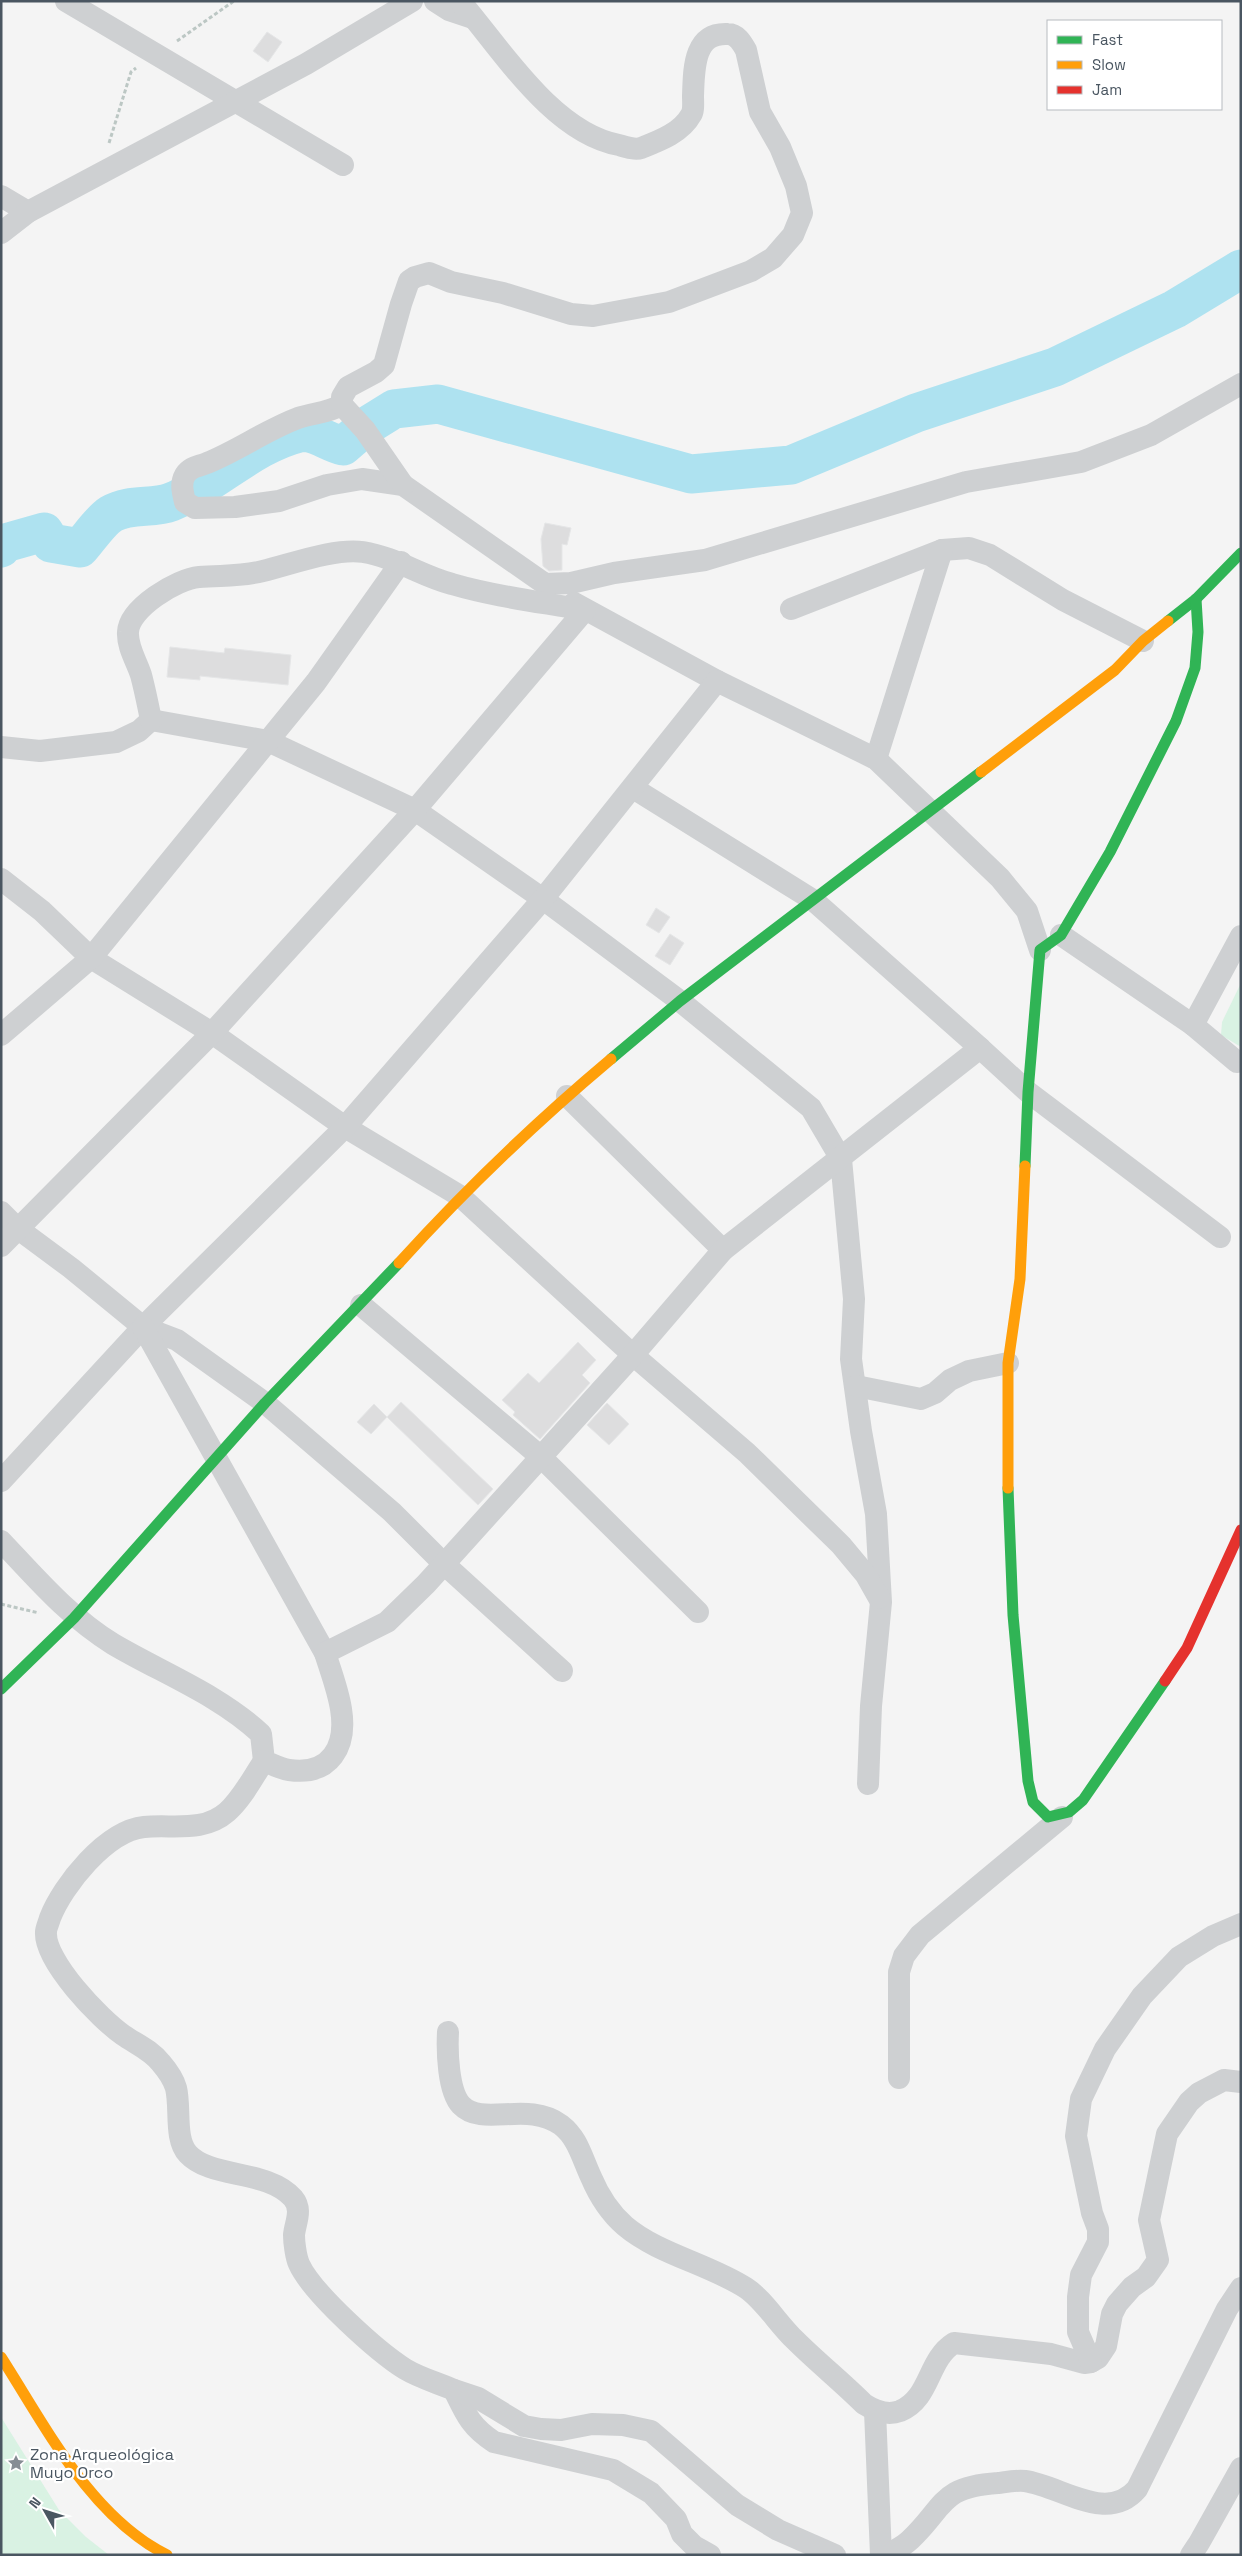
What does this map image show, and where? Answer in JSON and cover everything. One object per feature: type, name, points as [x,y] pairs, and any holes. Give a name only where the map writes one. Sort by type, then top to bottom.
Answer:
[{"type":"main road","points":[[1,1689],[74,1618],[265,1403],[361,1306],[460,1196],[567,1096],[680,1001],[1115,670],[1143,641],[1196,599],[1241,552]]},
{"type":"main road","points":[[1196,599],[1198,632],[1195,668],[1176,722],[1110,852],[1061,935],[1040,950],[1028,1092],[1020,1279],[1008,1363],[1008,1474],[1013,1615],[1028,1781],[1033,1802],[1048,1817],[1062,1817],[1080,1807],[1187,1648],[1241,1530]]},
{"type":"main road","points":[[1,2357],[77,2474],[106,2511],[158,2551],[167,2555]]},
{"type":"street","points":[[66,1],[343,164]]},
{"type":"street","points":[[1,233],[28,212],[235,100],[306,64],[412,1]]},
{"type":"street","points":[[435,1],[449,10],[474,18]]},
{"type":"street","points":[[460,1],[490,42],[567,122],[602,142],[638,149],[673,134],[692,114],[698,50],[704,40],[719,33],[732,34],[741,42],[746,50],[760,112],[783,155],[796,186],[802,213],[793,235],[773,258],[751,271],[669,302],[603,314],[571,314],[504,293],[451,282],[429,273],[414,277],[409,281],[384,365],[376,372],[348,387],[342,397],[342,405],[365,430],[403,485],[545,584],[586,610],[717,682],[876,759],[1000,878],[1027,911],[1040,950]]},
{"type":"street","points":[[1,196],[28,212]]},
{"type":"street","points":[[545,584],[571,583],[614,573],[705,560],[966,482],[1081,462],[1151,435],[1241,384]]},
{"type":"street","points":[[342,405],[329,412],[300,418],[269,431],[228,454],[204,464],[193,466],[184,476],[183,495],[195,508],[235,507],[279,501],[327,485],[362,479],[403,485]]},
{"type":"street","points":[[792,609],[942,550],[969,548],[990,555],[1063,600],[1143,641]]},
{"type":"street","points":[[876,759],[942,550]]},
{"type":"street","points":[[151,720],[140,673],[133,658],[128,632],[133,617],[158,594],[197,577],[230,577],[330,554],[361,552],[401,562],[426,576],[501,598],[540,601],[586,610]]},
{"type":"street","points":[[1,1035],[91,958],[316,682],[401,562]]},
{"type":"street","points":[[1,1246],[9,1220],[212,1033],[415,810],[586,610]]},
{"type":"street","points":[[1,1480],[143,1327],[345,1127],[543,899],[717,682]]},
{"type":"street","points":[[151,720],[268,741],[415,810],[543,899],[680,1001],[811,1108],[841,1159],[854,1299],[852,1359],[861,1431],[876,1514],[881,1602],[871,1706],[868,1784]]},
{"type":"street","points":[[1,747],[40,751],[116,742],[139,731],[151,720]]},
{"type":"street","points":[[633,788],[813,900],[1028,1092],[1220,1237]]},
{"type":"street","points":[[1,879],[42,911],[91,958],[212,1033],[345,1127],[460,1196],[633,1355],[747,1453],[841,1545],[866,1575],[881,1602]]},
{"type":"street","points":[[1061,935],[1193,1025],[1237,1062]]},
{"type":"street","points":[[1193,1025],[1241,936]]},
{"type":"street","points":[[325,1653],[387,1622],[426,1584],[633,1355],[723,1250],[980,1048]]},
{"type":"street","points":[[567,1096],[723,1250]]},
{"type":"street","points":[[9,1220],[143,1327],[177,1340],[265,1403],[392,1512],[444,1563],[562,1671]]},
{"type":"street","points":[[361,1306],[541,1457],[698,1612]]},
{"type":"street","points":[[143,1327],[325,1653],[342,1711],[341,1738],[337,1752],[332,1760],[308,1770],[289,1770],[264,1761]]},
{"type":"street","points":[[856,1386],[921,1399],[935,1394],[950,1380],[969,1371],[1008,1363]]},
{"type":"street","points":[[1,1542],[74,1618],[112,1644],[240,1715],[261,1734],[264,1761],[227,1812],[204,1825],[176,1828],[142,1827],[114,1836],[101,1848],[60,1898],[46,1932],[50,1950],[77,1991],[122,2035],[142,2046],[161,2063],[176,2086],[180,2135],[186,2153],[203,2166],[243,2173],[273,2185],[294,2199],[299,2214],[294,2236],[298,2263],[316,2291],[381,2351],[406,2370],[478,2398],[524,2426],[541,2430],[561,2430],[592,2424],[623,2425],[651,2431],[736,2505],[778,2530],[835,2555]]},
{"type":"street","points":[[899,2078],[899,1972],[904,1956],[920,1934],[1062,1817]]},
{"type":"street","points":[[1091,2362],[1078,2332],[1078,2298],[1081,2275],[1098,2242],[1098,2229],[1092,2213],[1076,2136],[1081,2099],[1105,2049],[1142,1996],[1180,1957],[1213,1936],[1241,1924]]},
{"type":"street","points":[[448,2032],[453,2088],[458,2102],[463,2107],[477,2115],[485,2116],[529,2113],[541,2115],[562,2126],[577,2142],[600,2195],[611,2211],[625,2225],[656,2246],[674,2252],[747,2289],[795,2340],[875,2411],[894,2413],[912,2406],[925,2389],[942,2353],[954,2343],[1051,2354],[1084,2363],[1098,2358],[1106,2346],[1112,2314],[1117,2304],[1132,2287],[1154,2268],[1158,2260],[1149,2220],[1167,2134],[1189,2102],[1199,2093],[1224,2080],[1241,2082]]},
{"type":"street","points":[[888,2555],[910,2540],[936,2508],[962,2488],[986,2483],[1023,2481],[1102,2505],[1116,2504],[1130,2497],[1137,2489],[1227,2309],[1241,2288]]},
{"type":"street","points":[[454,2390],[469,2422],[479,2432],[494,2442],[613,2470],[651,2492],[676,2519],[682,2534],[694,2546],[710,2555]]},
{"type":"street","points":[[875,2411],[881,2555]]},
{"type":"street","points":[[1190,2555],[1199,2543],[1241,2468]]},
{"type":"green space","points":[[1241,983],[1241,1047],[1221,1035],[1222,1022]]},
{"type":"green space","name":"Zona Arqueológica Muyo Orco","points":[[1,2417],[59,2510],[86,2537],[109,2555],[1,2555]]},
{"type":"building","points":[[267,32],[282,42],[268,62],[253,51]]},
{"type":"building","points":[[545,523],[571,528],[567,545],[562,544],[562,570],[549,571],[543,566],[541,539]]},
{"type":"building","points":[[170,647],[224,653],[225,648],[291,655],[288,685],[200,676],[200,680],[167,677]]},
{"type":"building","points":[[656,908],[670,917],[659,933],[646,925]]},
{"type":"building","points":[[670,934],[684,943],[670,965],[655,956]]},
{"type":"building","points":[[578,1342],[596,1360],[582,1375],[590,1383],[540,1439],[513,1415],[515,1412],[502,1400],[528,1373],[539,1383]]},
{"type":"building","points":[[401,1402],[493,1489],[478,1505],[387,1417]]},
{"type":"building","points":[[607,1403],[629,1424],[609,1445],[587,1425]]},
{"type":"building","points":[[374,1404],[387,1417],[371,1434],[357,1422]]},
{"type":"waterway","points":[[1,548],[5,543],[44,532],[51,543],[80,548],[111,514],[125,508],[171,502],[203,485],[249,455],[282,439],[299,433],[310,433],[343,446],[365,427],[394,409],[438,404],[691,474],[791,465],[916,413],[1055,367],[1175,309],[1241,269]]},
{"type":"traffic: fast","points":[[1168,621],[1196,599],[1241,553]]},
{"type":"traffic: fast","points":[[1025,1166],[1028,1092],[1040,950],[1061,935],[1110,852],[1176,721],[1195,668],[1198,632],[1196,599]]},
{"type":"traffic: fast","points":[[611,1059],[680,1001],[981,772]]},
{"type":"traffic: fast","points":[[1,1689],[74,1618],[265,1403],[399,1263]]},
{"type":"traffic: fast","points":[[1008,1488],[1013,1615],[1028,1781],[1033,1802],[1048,1817],[1069,1812],[1083,1800],[1165,1681]]},
{"type":"traffic: slow","points":[[981,772],[1115,670],[1143,641],[1168,621]]},
{"type":"traffic: slow","points":[[399,1263],[449,1209],[502,1157],[611,1059]]},
{"type":"traffic: slow","points":[[1008,1488],[1008,1363],[1020,1279],[1025,1166]]},
{"type":"traffic: slow","points":[[1,2357],[53,2440],[93,2494],[115,2517],[140,2538],[167,2555]]},
{"type":"traffic: jam","points":[[1165,1681],[1187,1648],[1241,1530]]},
{"type":"place","name":"Zona Arqueológica Muyo Orco","points":[[16,2463]]}]
